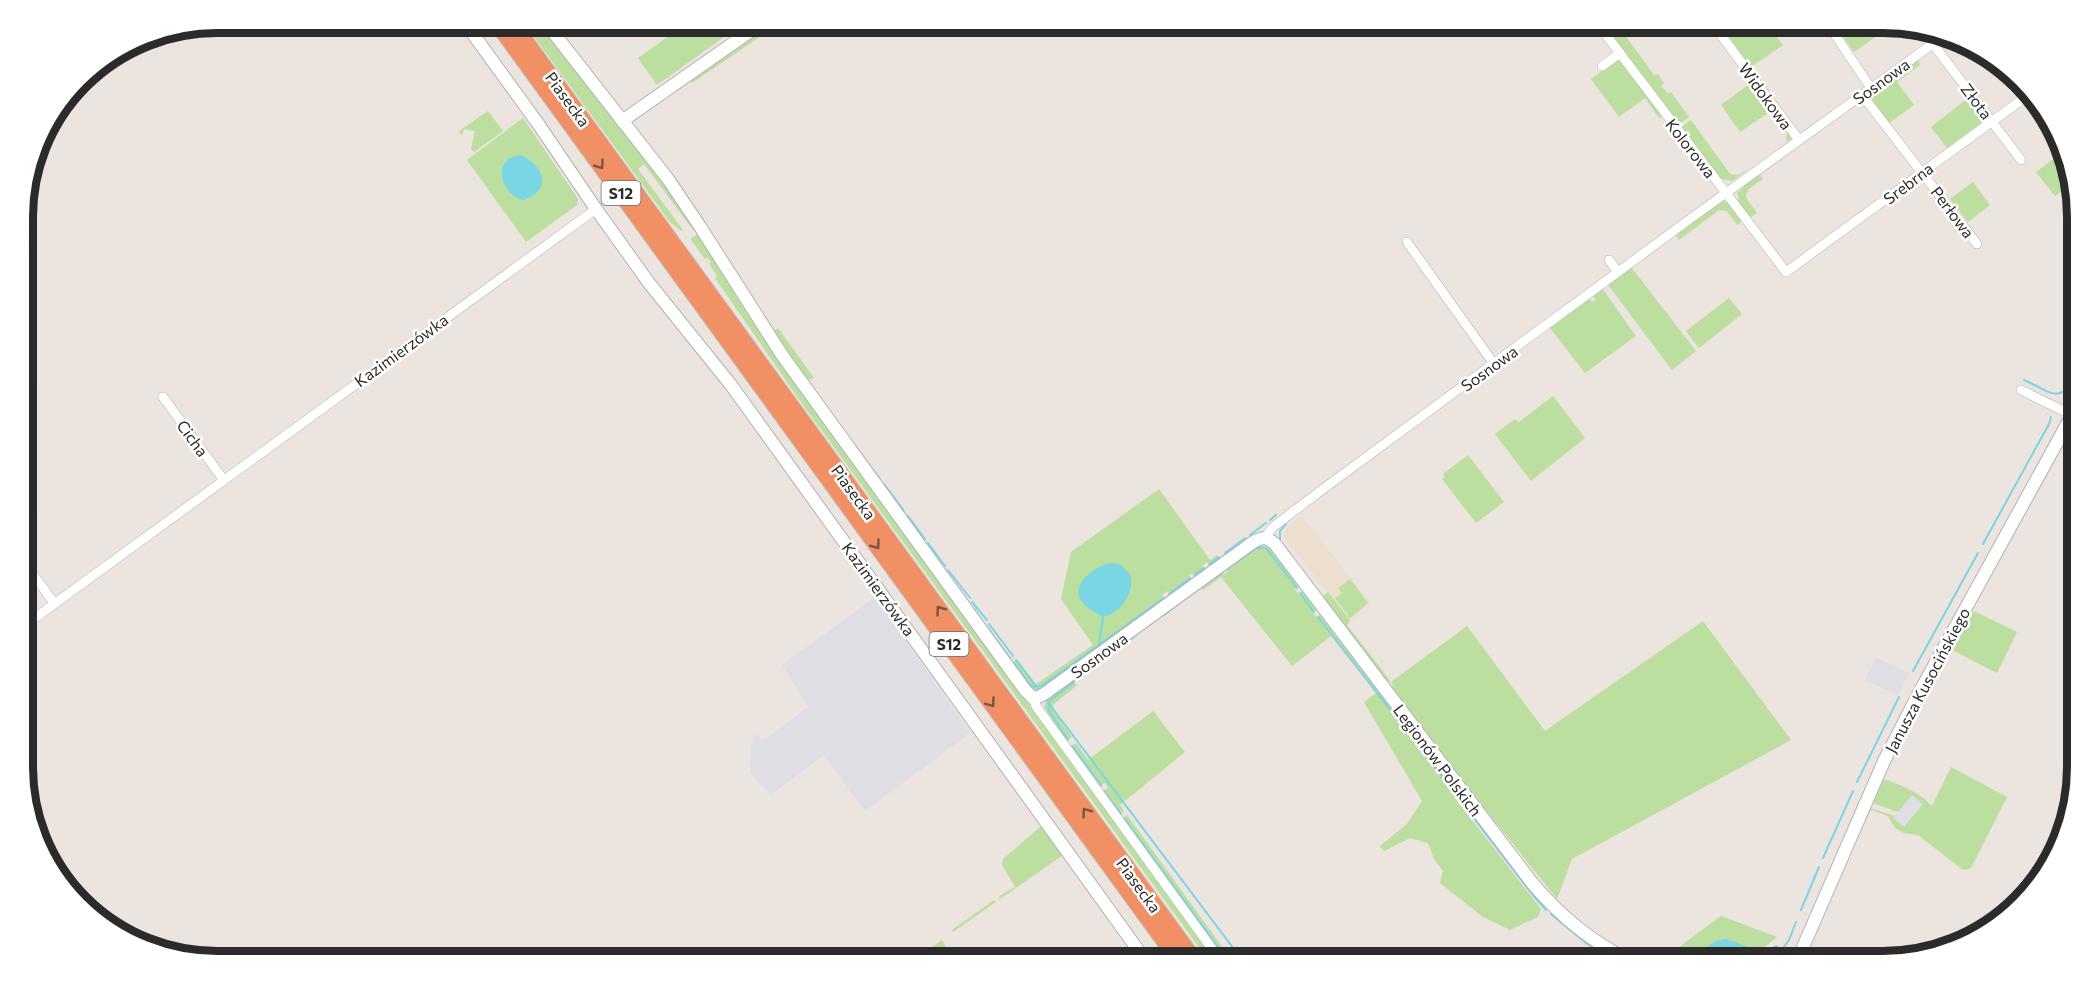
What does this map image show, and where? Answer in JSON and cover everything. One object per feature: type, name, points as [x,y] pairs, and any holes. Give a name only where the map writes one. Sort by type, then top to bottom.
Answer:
[{"type":"highway","name":"Piasecka","points":[[505,33],[1172,951]]},
{"type":"highway","name":"Piasecka","points":[[520,33],[1188,951]]},
{"type":"street","points":[[473,33],[596,209]]},
{"type":"street","points":[[554,33],[682,200],[782,355],[1025,690],[1034,699],[1036,706],[1116,820],[1214,951]]},
{"type":"street","points":[[622,121],[746,33]]},
{"type":"street","name":"Kolorowa","points":[[1606,33],[1786,272]]},
{"type":"street","name":"Widokowa","points":[[1720,33],[1798,140]]},
{"type":"street","points":[[1834,33],[1871,88]]},
{"type":"street","name":"Sosnowa","points":[[1034,699],[1252,543],[1265,538],[1273,526],[1798,140],[1937,41]]},
{"type":"street","name":"Złota","points":[[1933,44],[2021,160]]},
{"type":"street","points":[[1602,66],[1620,53]]},
{"type":"street","name":"Perłowa","points":[[1862,95],[1977,244]]},
{"type":"street","name":"Srebrna","points":[[1786,272],[2023,99]]},
{"type":"street","name":"Kazimierzówka","points":[[33,619],[596,209],[649,283],[731,385],[1139,951]]},
{"type":"street","points":[[1407,242],[1494,364]]},
{"type":"street","points":[[1609,260],[1618,272]]},
{"type":"street","points":[[2021,390],[2067,409]]},
{"type":"street","name":"Cicha","points":[[163,397],[223,479]]},
{"type":"street","name":"Janusza Kusocińskiego","points":[[1801,951],[1884,761],[1928,676],[2067,425]]},
{"type":"street","name":"Legionów Polskich","points":[[1265,538],[1275,544],[1548,902],[1576,927],[1611,951]]},
{"type":"street","points":[[33,574],[54,603]]},
{"type":"shaded area","points":[[1302,516],[1370,603],[1350,620],[1284,537],[1286,528]]},
{"type":"shaded area","points":[[875,597],[970,733],[865,811],[824,755],[771,795],[750,773],[751,744],[755,734],[763,741],[808,707],[782,665]]},
{"type":"shaded area","points":[[1876,657],[1909,673],[1898,695],[1865,680]]},
{"type":"shaded area","points":[[1912,795],[1923,804],[1904,828],[1893,818]]},
{"type":"green space","points":[[531,33],[548,33],[696,228],[693,230],[644,164],[638,169],[683,230],[681,231],[670,222]]},
{"type":"green space","points":[[673,33],[730,33],[657,85],[638,58]]},
{"type":"green space","points":[[759,33],[765,33],[692,83],[691,81]]},
{"type":"green space","points":[[1609,33],[1623,33],[1654,75],[1658,74],[1664,83],[1661,86],[1668,94],[1671,92],[1689,117],[1678,125]]},
{"type":"green space","points":[[1726,33],[1774,33],[1783,45],[1751,67]]},
{"type":"green space","points":[[1841,33],[1881,33],[1854,52]]},
{"type":"green space","points":[[1918,59],[1920,65],[1897,82],[1914,105],[1888,124],[1867,96]]},
{"type":"green space","points":[[1616,60],[1621,61],[1663,116],[1659,118],[1645,98],[1619,117],[1591,79]]},
{"type":"green space","points":[[1752,82],[1790,136],[1791,139],[1786,142],[1787,132],[1771,111],[1740,132],[1721,105]]},
{"type":"green space","points":[[1968,98],[1985,120],[1947,148],[1931,127]]},
{"type":"green space","points":[[488,111],[503,131],[474,152],[471,149],[475,131],[464,129],[462,136],[459,131]]},
{"type":"green space","points":[[523,118],[578,199],[577,205],[526,242],[467,160]]},
{"type":"green space","points":[[1691,120],[1730,174],[1738,175],[1746,171],[1732,181],[1721,179],[1680,128]]},
{"type":"green space","points":[[2057,157],[2064,189],[2055,196],[2036,172]]},
{"type":"green space","points":[[1759,173],[1763,179],[1750,188],[1746,194],[1757,213],[1749,218],[1737,201],[1739,199],[1737,193],[1744,187],[1743,185]]},
{"type":"green space","points":[[1973,182],[1990,205],[1968,222],[1950,199]]},
{"type":"green space","points":[[1723,201],[1730,204],[1743,220],[1737,225],[1727,211],[1719,210],[1679,240],[1675,234]]},
{"type":"green space","points":[[699,233],[741,304],[784,367],[1208,951],[1202,951],[798,398],[715,278],[717,276],[709,264],[711,262],[707,257],[705,259],[690,239]]},
{"type":"green space","points":[[1631,267],[1696,351],[1672,370],[1608,285]]},
{"type":"green space","points":[[1602,288],[1636,336],[1585,373],[1550,328],[1588,298],[1592,302],[1596,300],[1593,296]]},
{"type":"green space","points":[[1729,298],[1742,314],[1699,348],[1686,331]]},
{"type":"green space","points":[[778,328],[814,378],[807,380],[774,331]]},
{"type":"green space","points":[[1553,396],[1585,438],[1531,481],[1495,434],[1515,419],[1519,422]]},
{"type":"green space","points":[[1468,455],[1504,502],[1476,523],[1442,479],[1445,476],[1443,474]]},
{"type":"green space","points":[[1159,489],[1210,560],[1217,555],[1221,560],[1211,567],[1207,562],[1202,566],[1206,571],[1196,577],[1193,573],[1189,575],[1192,581],[1171,596],[1167,591],[1162,595],[1165,600],[1042,690],[1033,690],[1011,664],[1017,659],[1036,684],[1093,645],[1061,599],[1071,552]]},
{"type":"green space","points":[[1261,545],[1273,551],[1283,561],[1300,586],[1295,589],[1298,594],[1304,590],[1318,609],[1313,613],[1316,617],[1322,614],[1389,688],[1393,685],[1391,682],[1467,626],[1545,731],[1703,621],[1791,740],[1572,859],[1557,899],[1469,789],[1455,798],[1541,909],[1538,917],[1510,930],[1483,917],[1440,883],[1443,871],[1434,859],[1428,843],[1410,838],[1384,851],[1380,846],[1407,824],[1422,801],[1364,702],[1376,693],[1331,636],[1292,666],[1221,577],[1203,590],[1200,586],[1221,571],[1224,574],[1228,571],[1226,567],[1254,547]]},
{"type":"green space","points":[[1350,579],[1368,603],[1350,618],[1335,598],[1342,593],[1338,588]]},
{"type":"green space","points":[[1328,592],[1350,620],[1347,625],[1390,680],[1385,683],[1322,597]]},
{"type":"green space","points":[[1974,611],[2017,632],[1997,673],[1952,650]]},
{"type":"green space","points":[[1072,680],[1077,685],[1053,705],[1054,711],[1072,737],[1065,742],[1044,707],[1047,699]]},
{"type":"green space","points":[[1153,711],[1185,752],[1120,805],[1124,811],[1118,815],[1101,792],[1108,788],[1105,783],[1098,787],[1069,748],[1076,743],[1088,760]]},
{"type":"green space","points":[[1951,767],[2007,797],[1971,868],[1963,870],[1918,835],[1904,833],[1895,828],[1888,816],[1872,810],[1866,821],[1863,818],[1870,808],[1895,816],[1893,818],[1904,827],[1923,804],[1912,795],[1898,812],[1875,804],[1873,802],[1884,779],[1916,793],[1932,806]]},
{"type":"green space","points":[[1127,815],[1225,951],[1217,951],[1121,820]]},
{"type":"green space","points":[[1040,827],[1043,827],[1063,855],[996,902],[999,896],[1015,887],[1002,865],[1003,859]]},
{"type":"green space","points":[[994,900],[996,902],[953,932],[952,930]]},
{"type":"green space","points":[[1721,916],[1777,937],[1762,949],[1763,951],[1674,951]]},
{"type":"green space","points":[[942,940],[948,951],[927,951]]},
{"type":"water","points":[[521,155],[536,165],[542,178],[539,190],[524,200],[510,192],[502,178],[505,163]]},
{"type":"water","points":[[1111,563],[1120,564],[1130,574],[1131,587],[1121,606],[1110,615],[1103,617],[1083,603],[1079,590],[1085,577]]},
{"type":"water","points":[[1726,939],[1757,951],[1701,951]]},
{"type":"waterway","points":[[2024,380],[2053,393],[2067,389]]},
{"type":"waterway","points":[[1983,544],[2051,417]]},
{"type":"waterway","points":[[861,454],[880,479]]},
{"type":"waterway","points":[[884,484],[904,511]]},
{"type":"waterway","points":[[1270,520],[1276,515]]},
{"type":"waterway","points":[[908,516],[925,539]]},
{"type":"waterway","points":[[1250,535],[1266,523]]},
{"type":"waterway","points":[[1280,540],[1280,531],[1286,524]]},
{"type":"waterway","points":[[919,534],[924,540]]},
{"type":"waterway","points":[[1225,553],[1245,538]]},
{"type":"waterway","points":[[928,543],[945,566]]},
{"type":"waterway","points":[[1227,569],[1256,548],[1266,548],[1297,588]]},
{"type":"waterway","points":[[1913,671],[1978,553]]},
{"type":"waterway","points":[[1209,564],[1219,557]]},
{"type":"waterway","points":[[1194,575],[1204,568]]},
{"type":"waterway","points":[[948,570],[970,598]]},
{"type":"waterway","points":[[1201,587],[1222,573]]},
{"type":"waterway","points":[[1169,594],[1190,578]]},
{"type":"waterway","points":[[1185,599],[1195,592]]},
{"type":"waterway","points":[[1300,593],[1314,612]]},
{"type":"waterway","points":[[1100,644],[1164,598]]},
{"type":"waterway","points":[[972,602],[987,620]]},
{"type":"waterway","points":[[1164,615],[1178,604]]},
{"type":"waterway","points":[[974,609],[983,622]]},
{"type":"waterway","points":[[1013,662],[1030,685],[1041,686],[1099,645],[1103,617]]},
{"type":"waterway","points":[[1318,617],[1454,792]]},
{"type":"waterway","points":[[989,624],[1013,656]]},
{"type":"waterway","points":[[987,627],[1010,658]]},
{"type":"waterway","points":[[1131,639],[1137,634]]},
{"type":"waterway","points":[[1108,656],[1125,643]]},
{"type":"waterway","points":[[1016,660],[1038,689]]},
{"type":"waterway","points":[[1080,678],[1103,660]]},
{"type":"waterway","points":[[1068,740],[1048,709],[1050,701],[1074,682]]},
{"type":"waterway","points":[[1857,782],[1899,697]]},
{"type":"waterway","points":[[1047,701],[1235,951]]},
{"type":"waterway","points":[[1072,746],[1101,785]]},
{"type":"waterway","points":[[1104,791],[1121,814]]},
{"type":"waterway","points":[[1823,858],[1853,791]]},
{"type":"waterway","points":[[1459,799],[1546,910]]},
{"type":"waterway","points":[[1124,818],[1221,951]]},
{"type":"waterway","points":[[1801,910],[1819,867]]},
{"type":"waterway","points":[[1551,914],[1599,951]]},
{"type":"waterway","points":[[1781,951],[1789,940],[1796,922]]},
{"type":"waterway","points":[[1767,951],[1776,946],[1781,951]]}]
